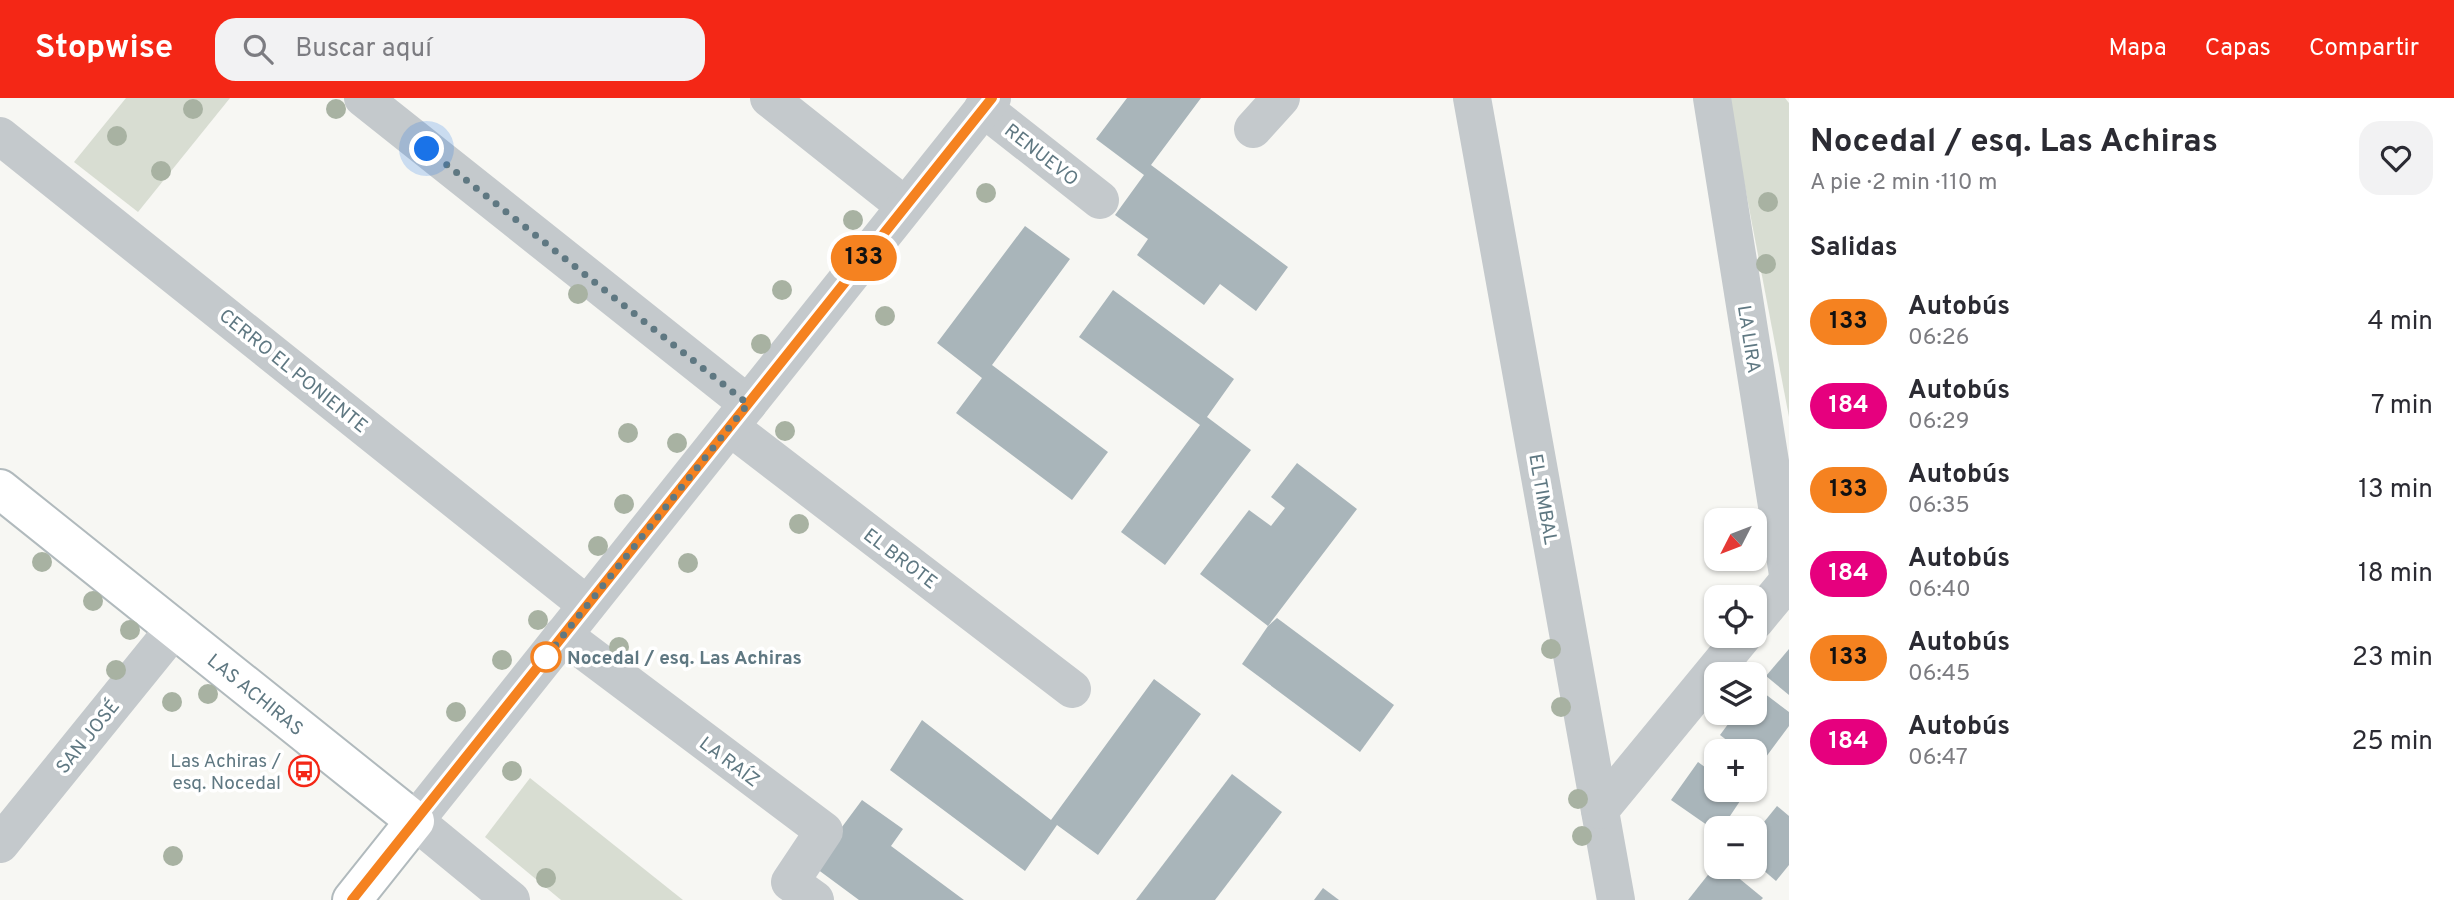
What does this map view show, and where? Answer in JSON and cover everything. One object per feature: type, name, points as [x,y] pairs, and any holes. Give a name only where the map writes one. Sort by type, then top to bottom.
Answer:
[{"type":"street","name":"EL BROTE","points":[[363,98],[739,415],[1072,689]]},
{"type":"street","points":[[769,98],[905,206]]},
{"type":"street","points":[[1253,130],[1281,98]]},
{"type":"street","name":"EL TIMBAL","points":[[1472,98],[1616,900]]},
{"type":"street","name":"LA LIRA","points":[[1712,98],[1789,580]]},
{"type":"street","points":[[352,900],[988,103]]},
{"type":"street","name":"RENUEVO","points":[[988,103],[1100,200]]},
{"type":"street","name":"CERRO EL PONIENTE","points":[[0,136],[587,605]]},
{"type":"street","name":"LAS ACHIRAS","points":[[0,489],[511,900]]},
{"type":"street","points":[[1767,607],[1789,580]]},
{"type":"street","name":"SAN JOSÉ","points":[[0,844],[175,628]]},
{"type":"street","name":"LA RAÍZ","points":[[563,635],[824,831],[790,881],[815,900]]},
{"type":"street","points":[[1600,810],[1733,648]]},
{"type":"shaded area","points":[[126,98],[230,98],[138,212],[74,162]]},
{"type":"shaded area","points":[[1728,98],[1785,98],[1789,103],[1789,417]]},
{"type":"shaded area","points":[[530,778],[683,900],[561,900],[485,837]]},
{"type":"building","points":[[1127,98],[1201,98],[1151,165],[1288,267],[1256,311],[1220,284],[1204,305],[1137,255],[1148,239],[1115,215],[1144,175],[1096,139]]},
{"type":"building","points":[[1025,226],[1070,259],[992,365],[1108,452],[1072,500],[956,413],[982,378],[937,343]]},
{"type":"building","points":[[1113,290],[1234,379],[1207,417],[1251,450],[1165,565],[1121,532],[1200,425],[1079,337]]},
{"type":"building","points":[[1297,463],[1357,509],[1268,626],[1200,574],[1249,510],[1271,526],[1285,508],[1271,497]]},
{"type":"building","points":[[1277,618],[1394,705],[1360,752],[1242,664],[1268,626]]},
{"type":"building","points":[[1789,649],[1789,695],[1767,675]]},
{"type":"building","points":[[1154,679],[1201,714],[1098,855],[1057,825],[1025,871],[890,770],[922,720],[1051,820]]},
{"type":"building","points":[[1767,695],[1789,712],[1789,726],[1767,756],[1767,739],[1725,739],[1720,735],[1727,725],[1767,725]]},
{"type":"building","points":[[1698,762],[1704,766],[1704,802],[1739,802],[1730,816],[1704,816],[1704,823],[1671,800]]},
{"type":"building","points":[[1232,774],[1282,812],[1215,900],[1136,900]]},
{"type":"building","points":[[862,800],[903,829],[891,846],[964,900],[859,900],[813,866]]},
{"type":"building","points":[[1777,806],[1789,816],[1789,865],[1776,881],[1767,873],[1767,818]]},
{"type":"building","points":[[1705,879],[1740,879],[1763,898],[1761,900],[1688,900]]},
{"type":"building","points":[[1323,888],[1339,900],[1314,900]]},
{"type":"bus line","name":"133","points":[[352,900],[992,98]]},
{"type":"place","name":"Nocedal / esq. Las Achiras","points":[[546,657]]},
{"type":"place","name":"Las Achiras / esq. Nocedal","points":[[304,771]]},
{"type":"route","points":[[427,149],[748,404],[546,657]]}]
